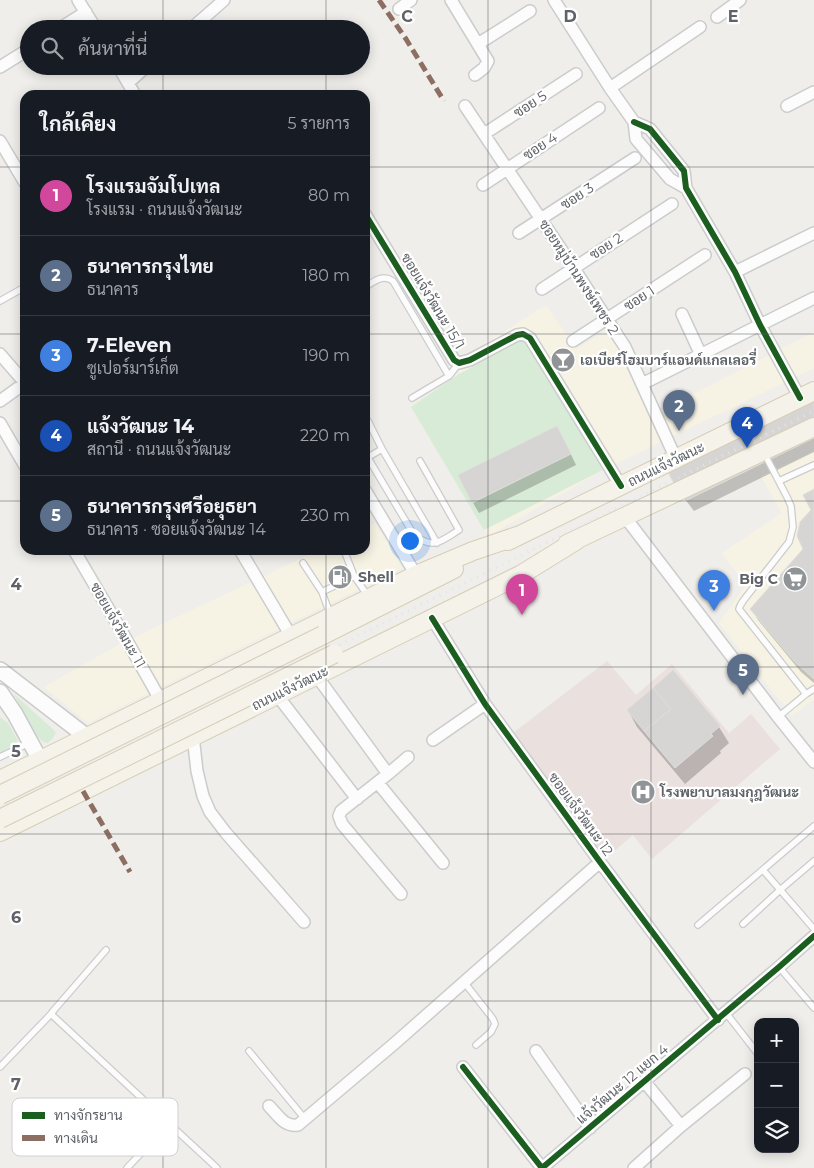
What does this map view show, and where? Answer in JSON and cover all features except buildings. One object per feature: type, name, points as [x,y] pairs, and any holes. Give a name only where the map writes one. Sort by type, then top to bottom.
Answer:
[{"type":"main road","name":"ถนนแจ้งวัฒนะ","points":[[0,795],[460,567],[517,536],[807,394]]},
{"type":"main road","name":"ถนนแจ้งวัฒนะ","points":[[3,826],[334,654],[516,565],[577,540],[814,427]]},
{"type":"main road","name":"ถนนแจ้งวัฒนะ","points":[[0,780],[416,575],[473,551],[517,536]]},
{"type":"main road","name":"ถนนแจ้งวัฒนะ","points":[[3,826],[60,802],[522,574],[577,540]]},
{"type":"main road","points":[[109,726],[104,735],[104,743],[108,752],[119,764],[132,766]]},
{"type":"main road","points":[[40,760],[60,802]]},
{"type":"main road","points":[[0,784],[8,788],[14,797],[16,805],[14,815],[3,826]]},
{"type":"street","points":[[78,0],[91,20]]},
{"type":"street","points":[[201,20],[224,0]]},
{"type":"street","points":[[399,9],[411,0]]},
{"type":"street","points":[[450,0],[488,61],[484,68],[475,76]]},
{"type":"street","points":[[555,0],[610,88],[634,122],[650,130],[684,171],[686,188],[735,272],[760,325],[807,394]]},
{"type":"street","points":[[717,16],[740,0]]},
{"type":"street","points":[[478,44],[530,11]]},
{"type":"street","points":[[73,20],[86,12]]},
{"type":"street","points":[[610,88],[700,27]]},
{"type":"street","points":[[0,68],[20,55]]},
{"type":"street","name":"ซอย 5","points":[[484,134],[576,74]]},
{"type":"street","points":[[123,75],[132,90]]},
{"type":"street","points":[[128,83],[137,75]]},
{"type":"street","points":[[787,106],[814,92]]},
{"type":"street","name":"ซอยหมู่บ้านพงษ์เพชร 2","points":[[465,106],[624,347],[676,459]]},
{"type":"street","name":"ซอย 4","points":[[483,184],[599,108]]},
{"type":"street","points":[[634,122],[636,139],[670,179],[686,188]]},
{"type":"street","points":[[0,140],[20,174]]},
{"type":"street","name":"ซอย 3","points":[[519,233],[635,158]]},
{"type":"street","name":"ซอย 2","points":[[542,289],[672,204]]},
{"type":"street","name":"ซอยแจ้งวัฒนะ 15/1","points":[[370,222],[454,360],[459,363],[470,360],[517,335],[523,334],[530,338],[621,486]]},
{"type":"street","points":[[735,272],[814,233]]},
{"type":"street","name":"ซอย 1","points":[[573,341],[706,255]]},
{"type":"street","points":[[642,384],[814,298]]},
{"type":"street","points":[[682,314],[701,355]]},
{"type":"street","points":[[0,354],[20,377]]},
{"type":"street","points":[[0,401],[20,387]]},
{"type":"street","points":[[0,423],[20,457]]},
{"type":"street","points":[[370,498],[416,575]]},
{"type":"street","points":[[625,517],[814,762]]},
{"type":"street","name":"ซอยแจ้งวัฒนะ 11","points":[[77,555],[161,701]]},
{"type":"street","points":[[243,555],[291,636]]},
{"type":"street","name":"ซอยแจ้งวัฒนะ 12","points":[[432,618],[485,704],[600,862],[722,1016]]},
{"type":"street","points":[[0,670],[87,737]]},
{"type":"street","points":[[316,675],[388,774]]},
{"type":"street","points":[[0,692],[15,714],[40,760]]},
{"type":"street","points":[[277,695],[357,799]]},
{"type":"street","points":[[433,740],[485,704]]},
{"type":"street","points":[[193,736],[197,770],[203,796],[210,812],[304,922]]},
{"type":"street","points":[[402,894],[342,824],[339,816],[341,811],[408,757]]},
{"type":"street","points":[[378,783],[443,863]]},
{"type":"street","points":[[269,1106],[283,1121],[291,1126],[298,1125],[395,1044],[600,862]]},
{"type":"street","name":"แจ้งวัฒนะ 12 แยก 4","points":[[542,1168],[814,936]]},
{"type":"street","points":[[536,1051],[590,1128]]},
{"type":"street","points":[[463,1068],[542,1168]]},
{"type":"street","points":[[634,1168],[681,1126],[745,1074]]},
{"type":"street","points":[[644,1081],[681,1126]]},
{"type":"lane","points":[[370,284],[382,278],[393,281],[449,376]]},
{"type":"lane","points":[[0,301],[20,290]]},
{"type":"lane","points":[[412,398],[449,376],[459,363]]},
{"type":"lane","points":[[370,425],[382,450],[436,543]]},
{"type":"lane","points":[[370,456],[382,450]]},
{"type":"lane","points":[[763,452],[791,506],[794,527],[789,542],[742,602],[739,609],[806,694]]},
{"type":"lane","points":[[370,464],[414,535],[427,543],[436,543],[459,530],[420,461]]},
{"type":"lane","points":[[779,481],[814,465]]},
{"type":"lane","points":[[395,540],[414,535]]},
{"type":"lane","points":[[346,555],[354,576],[369,598]]},
{"type":"lane","points":[[302,564],[322,592],[331,616]]},
{"type":"lane","points":[[322,592],[354,576]]},
{"type":"lane","points":[[778,717],[814,689]]},
{"type":"lane","points":[[0,758],[30,742]]},
{"type":"lane","points":[[698,925],[814,826]]},
{"type":"lane","points":[[743,924],[814,861]]},
{"type":"lane","points":[[763,870],[814,929]]},
{"type":"lane","points":[[0,1067],[51,1014],[106,950]]},
{"type":"lane","points":[[779,967],[814,1008]]},
{"type":"lane","points":[[464,982],[495,1024],[491,1032],[476,1045]]},
{"type":"lane","points":[[51,1014],[141,1098]]},
{"type":"lane","points":[[722,1016],[754,1050]]},
{"type":"lane","points":[[249,1051],[305,1119]]},
{"type":"lane","points":[[178,1132],[217,1168]]},
{"type":"lane","points":[[127,1168],[138,1156]]},
{"type":"shaded area","points":[[546,305],[576,349],[606,331],[660,411],[814,332],[814,368],[603,470],[488,536],[411,407],[459,374],[462,358]]},
{"type":"shaded area","name":"Big C","points":[[814,451],[814,699],[792,716],[719,623],[746,585],[722,553],[782,513],[761,476]]},
{"type":"shaded area","points":[[375,523],[402,568],[88,723],[44,687],[120,644],[308,555],[370,555],[370,526]]},
{"type":"shaded area","name":"โรงพยาบาลมงกุฎวัฒนะ","points":[[607,661],[636,695],[672,664],[729,733],[751,714],[780,749],[652,859],[633,835],[605,859],[513,733]]},
{"type":"green space","points":[[522,340],[527,344],[603,470],[484,530],[411,407],[459,374]]},
{"type":"green space","points":[[14,694],[56,732],[48,743],[42,741],[33,731]]},
{"type":"green space","points":[[0,717],[8,723],[18,741],[0,753]]},
{"type":"railway","points":[[0,812],[814,411]]},
{"type":"marked path","points":[[379,0],[406,39],[444,101]]},
{"type":"marked path","points":[[83,791],[130,872]]},
{"type":"cycle path","points":[[634,122],[650,129],[684,171],[686,188],[735,272],[760,325],[800,398]]},
{"type":"cycle path","points":[[370,222],[454,360],[459,363],[470,360],[517,335],[523,334],[530,338],[621,486]]},
{"type":"cycle path","points":[[432,618],[485,704],[718,1020]]},
{"type":"cycle path","points":[[463,1067],[542,1168],[814,936]]},
{"type":"place","name":"เอเบียร์โฮมบาร์แอนด์แกลเลอรี่","points":[[563,360]]},
{"type":"place","name":"ธนาคารกรุงไทย","points":[[679,431]]},
{"type":"place","name":"แจ้งวัฒนะ 14","points":[[747,448]]},
{"type":"place","name":"Shell","points":[[340,577]]},
{"type":"place","name":"Big C","points":[[795,579]]},
{"type":"place","name":"7-Eleven","points":[[714,611]]},
{"type":"place","name":"โรงแรมจัมโปเทล","points":[[522,615]]},
{"type":"place","name":"ธนาคารกรุงศรีอยุธยา","points":[[743,695]]},
{"type":"place","name":"โรงพยาบาลมงกุฎวัฒนะ","points":[[643,792]]}]
